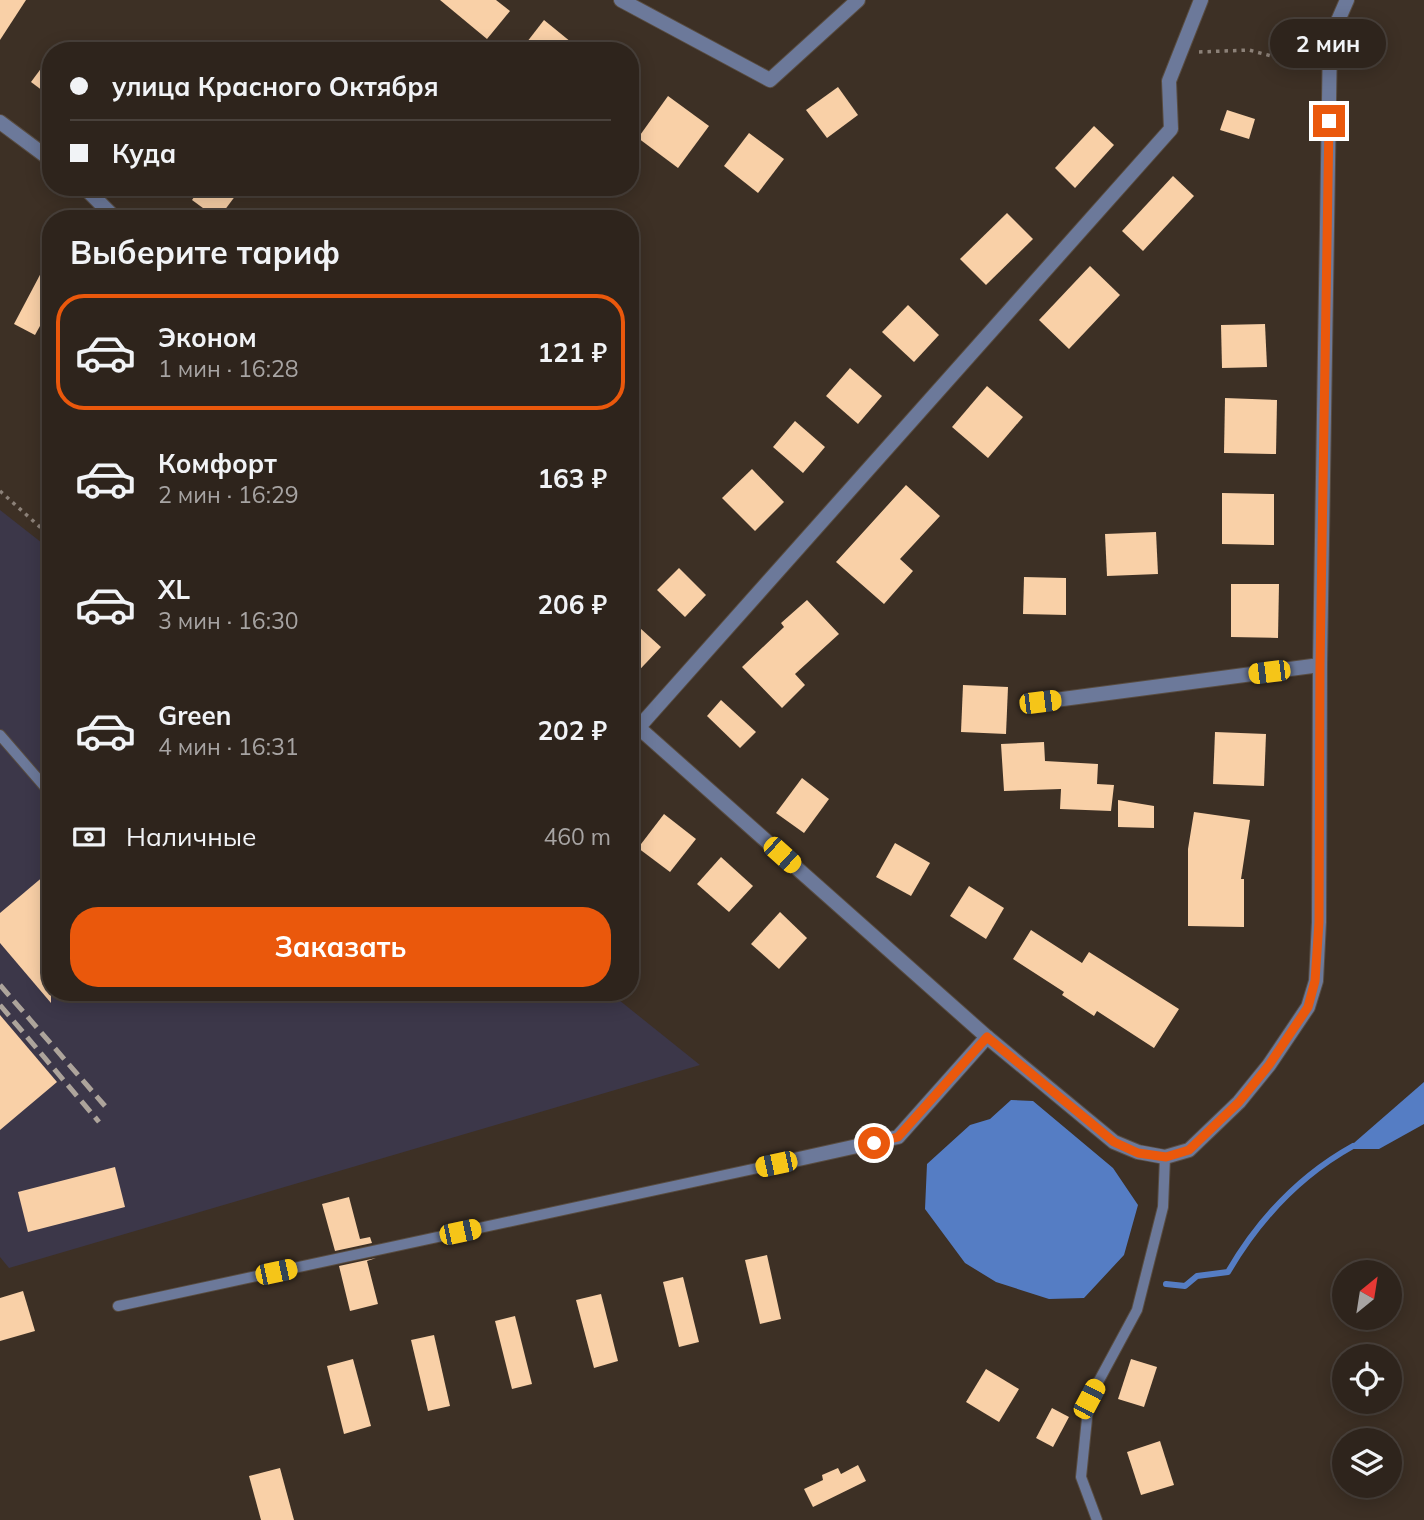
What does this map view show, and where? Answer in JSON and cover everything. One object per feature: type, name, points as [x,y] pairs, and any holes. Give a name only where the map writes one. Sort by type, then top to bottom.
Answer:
[{"type":"street","points":[[621,0],[770,80],[858,0]]},
{"type":"street","points":[[639,718],[1171,129],[1169,81],[1201,0]]},
{"type":"street","points":[[639,728],[987,1037],[1114,1142],[1138,1153],[1166,1157],[1189,1150],[1239,1102],[1269,1065],[1308,1007],[1315,981],[1319,922],[1320,665],[1330,39],[1346,0]]},
{"type":"street","points":[[0,122],[42,152]]},
{"type":"street","points":[[93,196],[107,210]]},
{"type":"street","points":[[1040,702],[1320,665]]},
{"type":"street","points":[[776,1164],[898,1137],[987,1037]]},
{"type":"lane","points":[[0,735],[42,784]]},
{"type":"lane","points":[[1097,1520],[1081,1477],[1089,1399],[1138,1310],[1163,1207],[1166,1157]]},
{"type":"lane","points":[[118,1306],[776,1164]]},
{"type":"path","points":[[1175,63],[1201,51],[1249,50],[1294,62],[1330,39]]},
{"type":"path","points":[[0,491],[42,529]]},
{"type":"shaded area","points":[[0,510],[42,543],[42,1001],[620,1001],[700,1065],[9,1268],[0,1257]]},
{"type":"water","points":[[1424,1082],[1424,1124],[1379,1149],[1347,1149]]},
{"type":"water","points":[[1011,1100],[1033,1101],[1113,1168],[1138,1205],[1124,1255],[1084,1298],[1049,1299],[996,1282],[965,1263],[925,1209],[927,1164],[970,1125],[990,1119]]},
{"type":"building","points":[[0,0],[26,0],[0,40]]},
{"type":"building","points":[[440,0],[496,0],[510,11],[487,39]]},
{"type":"building","points":[[544,20],[571,42],[527,42]]},
{"type":"building","points":[[42,67],[42,90],[31,82]]},
{"type":"building","points":[[838,87],[858,115],[827,138],[806,110]]},
{"type":"building","points":[[668,96],[709,126],[678,168],[639,137]]},
{"type":"building","points":[[1227,110],[1255,119],[1249,139],[1220,130]]},
{"type":"building","points":[[1094,126],[1114,145],[1075,188],[1055,168]]},
{"type":"building","points":[[749,133],[784,159],[758,193],[724,166]]},
{"type":"building","points":[[1173,176],[1194,196],[1143,251],[1122,231]]},
{"type":"building","points":[[195,196],[235,196],[225,210],[206,210],[192,200]]},
{"type":"building","points":[[1007,213],[1033,239],[986,285],[960,259]]},
{"type":"building","points":[[1090,266],[1120,295],[1069,349],[1039,320]]},
{"type":"building","points":[[42,271],[42,322],[35,335],[14,324]]},
{"type":"building","points":[[908,305],[939,335],[914,362],[882,332]]},
{"type":"building","points":[[1265,324],[1267,367],[1222,368],[1221,325]]},
{"type":"building","points":[[850,368],[882,396],[858,424],[826,396]]},
{"type":"building","points":[[987,386],[1023,417],[988,458],[952,427]]},
{"type":"building","points":[[1225,398],[1277,400],[1276,454],[1224,453]]},
{"type":"building","points":[[795,421],[825,447],[803,473],[773,447]]},
{"type":"building","points":[[752,469],[784,502],[755,531],[722,498]]},
{"type":"building","points":[[906,485],[940,516],[900,559],[913,571],[884,604],[836,562]]},
{"type":"building","points":[[1222,493],[1274,494],[1274,545],[1222,544]]},
{"type":"building","points":[[1156,532],[1158,574],[1107,576],[1105,534]]},
{"type":"building","points":[[679,568],[706,595],[685,617],[657,590]]},
{"type":"building","points":[[1024,577],[1066,578],[1066,615],[1023,614]]},
{"type":"building","points":[[1231,584],[1279,584],[1278,638],[1231,637]]},
{"type":"building","points":[[807,600],[839,634],[795,674],[805,685],[782,708],[742,667],[784,627],[781,623]]},
{"type":"building","points":[[639,627],[661,647],[639,670]]},
{"type":"building","points":[[963,685],[1008,687],[1006,734],[961,732]]},
{"type":"building","points":[[721,700],[756,732],[740,748],[707,716]]},
{"type":"building","points":[[1215,732],[1266,734],[1264,786],[1213,784]]},
{"type":"building","points":[[1044,742],[1045,761],[1098,764],[1097,784],[1114,785],[1111,811],[1060,809],[1061,789],[1004,791],[1001,744]]},
{"type":"building","points":[[802,778],[829,799],[804,833],[776,813]]},
{"type":"building","points":[[1118,800],[1154,806],[1154,828],[1118,827]]},
{"type":"building","points":[[1194,812],[1250,820],[1241,879],[1244,879],[1244,927],[1188,926],[1188,849]]},
{"type":"building","points":[[664,814],[696,839],[670,872],[639,847]]},
{"type":"building","points":[[895,843],[930,863],[911,896],[876,877]]},
{"type":"building","points":[[721,857],[753,886],[729,912],[697,884]]},
{"type":"building","points":[[42,878],[42,992],[0,943],[0,913]]},
{"type":"building","points":[[969,886],[1004,908],[986,939],[950,916]]},
{"type":"building","points":[[780,912],[807,938],[779,969],[751,944]]},
{"type":"building","points":[[1031,930],[1082,963],[1089,952],[1179,1009],[1154,1048],[1097,1011],[1094,1016],[1062,995],[1064,992],[1013,959]]},
{"type":"building","points":[[0,1015],[57,1082],[0,1130]]},
{"type":"building","points":[[115,1167],[125,1207],[28,1232],[18,1192]]},
{"type":"building","points":[[349,1197],[360,1239],[370,1237],[372,1243],[335,1251],[322,1204]]},
{"type":"building","points":[[767,1255],[781,1319],[760,1324],[745,1260]]},
{"type":"building","points":[[376,1258],[367,1261],[378,1304],[350,1311],[339,1266]]},
{"type":"building","points":[[683,1277],[699,1342],[679,1347],[663,1282]]},
{"type":"building","points":[[23,1291],[35,1331],[0,1341],[0,1298]]},
{"type":"building","points":[[601,1294],[618,1361],[594,1368],[576,1300]]},
{"type":"building","points":[[515,1316],[532,1384],[512,1389],[495,1321]]},
{"type":"building","points":[[434,1335],[450,1406],[428,1411],[411,1340]]},
{"type":"building","points":[[353,1359],[371,1426],[344,1434],[327,1366]]},
{"type":"building","points":[[1131,1359],[1157,1367],[1144,1407],[1118,1399]]},
{"type":"building","points":[[986,1369],[1019,1389],[999,1422],[966,1402]]},
{"type":"building","points":[[1052,1408],[1069,1417],[1053,1447],[1036,1438]]},
{"type":"building","points":[[1160,1441],[1174,1485],[1141,1495],[1127,1452]]},
{"type":"building","points":[[858,1465],[866,1481],[813,1507],[804,1489],[823,1480],[822,1475],[838,1468],[841,1474]]},
{"type":"building","points":[[280,1468],[294,1520],[261,1520],[249,1476]]},
{"type":"waterway","points":[[1166,1284],[1185,1286],[1197,1276],[1228,1272],[1253,1234],[1282,1200],[1315,1171],[1353,1146]]},
{"type":"railway","points":[[0,985],[105,1106]]},
{"type":"railway","points":[[0,1005],[99,1122]]},
{"type":"route","points":[[874,1143],[898,1137],[987,1037],[1049,1091],[1114,1142],[1138,1153],[1166,1157],[1189,1150],[1239,1102],[1269,1065],[1308,1007],[1315,981],[1319,922],[1320,665],[1329,121]]}]
